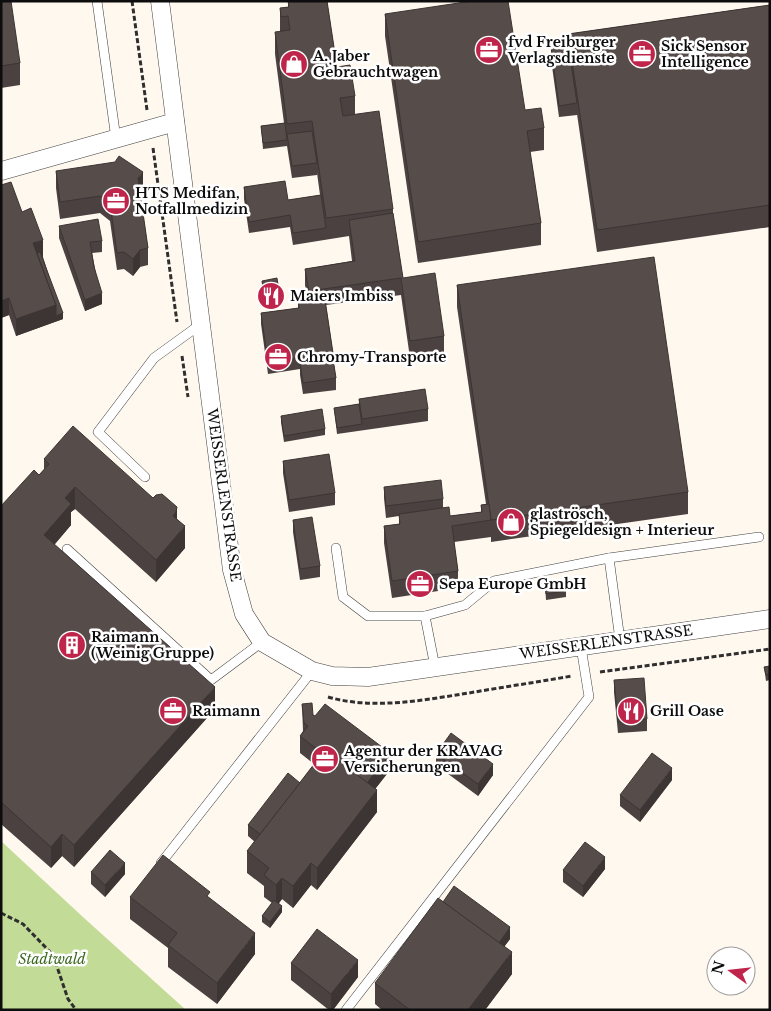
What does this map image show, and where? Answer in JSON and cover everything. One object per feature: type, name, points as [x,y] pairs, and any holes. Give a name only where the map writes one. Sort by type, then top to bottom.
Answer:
[{"type":"street","name":"WEISSERLENSTRASSE","points":[[160,1],[232,570],[244,614],[262,642],[312,672],[332,676],[368,677],[770,619]]},
{"type":"street","points":[[1,171],[175,122]]},
{"type":"lane","points":[[97,1],[116,139]]},
{"type":"lane","points":[[145,477],[98,432],[154,358],[201,324]]},
{"type":"lane","points":[[336,548],[343,597],[368,616],[425,616],[465,605],[494,581],[609,558],[759,536]]},
{"type":"lane","points":[[67,549],[211,680],[262,642]]},
{"type":"lane","points":[[609,558],[620,640]]},
{"type":"lane","points":[[425,616],[434,667]]},
{"type":"lane","points":[[346,1010],[589,697],[581,646]]},
{"type":"lane","points":[[168,868],[161,863],[312,672]]},
{"type":"path","points":[[132,1],[190,406]]},
{"type":"path","points":[[299,688],[345,702],[379,704],[433,699],[585,674],[770,649]]},
{"type":"path","points":[[1,913],[23,924],[53,956],[68,999],[76,1010]]},
{"type":"green space","name":"Stadtwald","points":[[1,841],[84,918],[186,1010],[1,1010]]},
{"type":"building","points":[[1,1],[11,1],[20,63],[1,66]]},
{"type":"building","points":[[288,1],[327,1],[337,67],[350,65],[355,96],[340,98],[343,116],[379,111],[393,209],[326,218],[312,121],[287,124],[275,32],[290,30],[288,16],[281,17],[280,8],[289,7]]},
{"type":"building","points":[[472,1],[508,1],[525,110],[541,108],[544,128],[527,131],[541,223],[418,242],[385,14]]},
{"type":"building","points":[[770,5],[770,205],[597,230],[568,34]]},
{"type":"building","points":[[568,44],[577,103],[559,106],[551,47]]},
{"type":"building","points":[[285,123],[287,140],[263,143],[261,126]]},
{"type":"building","points":[[312,131],[317,163],[292,166],[287,134]]},
{"type":"building","points":[[119,156],[143,172],[138,178],[148,248],[140,250],[133,259],[124,252],[117,253],[110,204],[100,196],[60,202],[56,171],[115,162]]},
{"type":"building","points":[[285,181],[288,200],[321,195],[326,228],[293,233],[290,215],[249,222],[244,187]]},
{"type":"building","points":[[11,182],[22,212],[31,208],[43,240],[33,243],[56,305],[16,319],[9,298],[1,301],[1,185]]},
{"type":"building","points":[[393,213],[403,278],[435,273],[444,336],[410,341],[401,278],[309,291],[305,269],[355,261],[349,220]]},
{"type":"building","points":[[98,219],[102,241],[90,242],[94,267],[102,293],[85,300],[59,226]]},
{"type":"building","points":[[40,252],[63,313],[56,316],[56,305],[37,253]]},
{"type":"building","points":[[654,257],[688,492],[491,520],[457,285]]},
{"type":"building","name":"Maiers Imbiss","points":[[277,278],[280,299],[265,301],[262,281]]},
{"type":"building","points":[[319,295],[319,301],[325,300],[333,353],[268,362],[261,313],[299,308],[298,298]]},
{"type":"building","points":[[333,359],[336,378],[303,383],[300,363]]},
{"type":"building","points":[[425,389],[428,409],[362,419],[359,399]]},
{"type":"building","points":[[359,404],[362,424],[337,428],[334,408]]},
{"type":"building","points":[[322,409],[325,429],[284,436],[281,416]]},
{"type":"building","name":"Raimann (Weinig Gruppe)","points":[[73,426],[153,498],[156,495],[162,494],[177,507],[173,516],[185,526],[156,560],[75,487],[65,498],[71,504],[44,535],[215,687],[74,845],[62,834],[51,847],[1,802],[1,506],[34,470],[39,475],[49,464],[44,459]]},
{"type":"building","points":[[329,454],[335,493],[289,500],[283,461]]},
{"type":"building","points":[[441,480],[443,499],[386,506],[384,487]]},
{"type":"building","points":[[489,504],[491,520],[452,526],[458,571],[392,581],[384,526],[400,524],[399,514],[449,507],[450,516],[482,512],[481,505]]},
{"type":"building","points":[[312,517],[320,566],[300,569],[293,520]]},
{"type":"building","points":[[565,581],[566,591],[546,594],[545,584]]},
{"type":"building","points":[[770,666],[770,674],[766,675],[764,667]]},
{"type":"building","name":"Grill Oase","points":[[644,678],[647,719],[618,722],[614,680]]},
{"type":"building","points":[[312,703],[313,715],[315,716],[325,704],[390,753],[367,783],[325,750],[322,753],[300,736],[308,726],[304,723],[302,704]]},
{"type":"building","points":[[451,733],[493,764],[478,784],[436,754]]},
{"type":"building","points":[[325,750],[377,790],[317,868],[311,863],[293,886],[282,878],[276,885],[264,875],[269,868],[247,851]]},
{"type":"building","points":[[652,753],[672,768],[640,810],[620,795]]},
{"type":"building","points":[[288,773],[300,783],[260,834],[248,825]]},
{"type":"building","points":[[585,842],[605,857],[583,886],[563,870]]},
{"type":"building","points":[[110,850],[125,863],[105,885],[91,872]]},
{"type":"building","points":[[163,855],[210,892],[207,896],[255,933],[217,983],[168,945],[177,933],[130,897]]},
{"type":"building","points":[[454,886],[510,927],[499,943],[443,902]]},
{"type":"building","points":[[438,898],[512,952],[468,1010],[410,1010],[375,983]]},
{"type":"building","points":[[274,900],[282,906],[270,922],[262,916]]},
{"type":"building","points":[[317,929],[358,960],[331,994],[291,963]]},
{"type":"place","name":"fvd Freiburger Verlagsdienste","points":[[489,50]]},
{"type":"place","name":"Sick Sensor Intelligence","points":[[642,54]]},
{"type":"place","name":"A. Jaber Gebrauchtwagen","points":[[294,64]]},
{"type":"place","name":"HTS Medifan, Notfallmedizin","points":[[116,201]]},
{"type":"place","name":"Maiers Imbiss","points":[[271,296]]},
{"type":"place","name":"Chromy-Transporte","points":[[278,357]]},
{"type":"place","name":"glaströsch, Spiegeldesign + Interieur","points":[[511,522]]},
{"type":"place","name":"Sepa Europe GmbH","points":[[420,584]]},
{"type":"place","name":"Raimann (Weinig Gruppe)","points":[[72,645]]},
{"type":"place","name":"Raimann","points":[[173,711]]},
{"type":"place","name":"Grill Oase","points":[[631,711]]},
{"type":"place","name":"Agentur der KRAVAG Versicherungen","points":[[325,759]]}]
